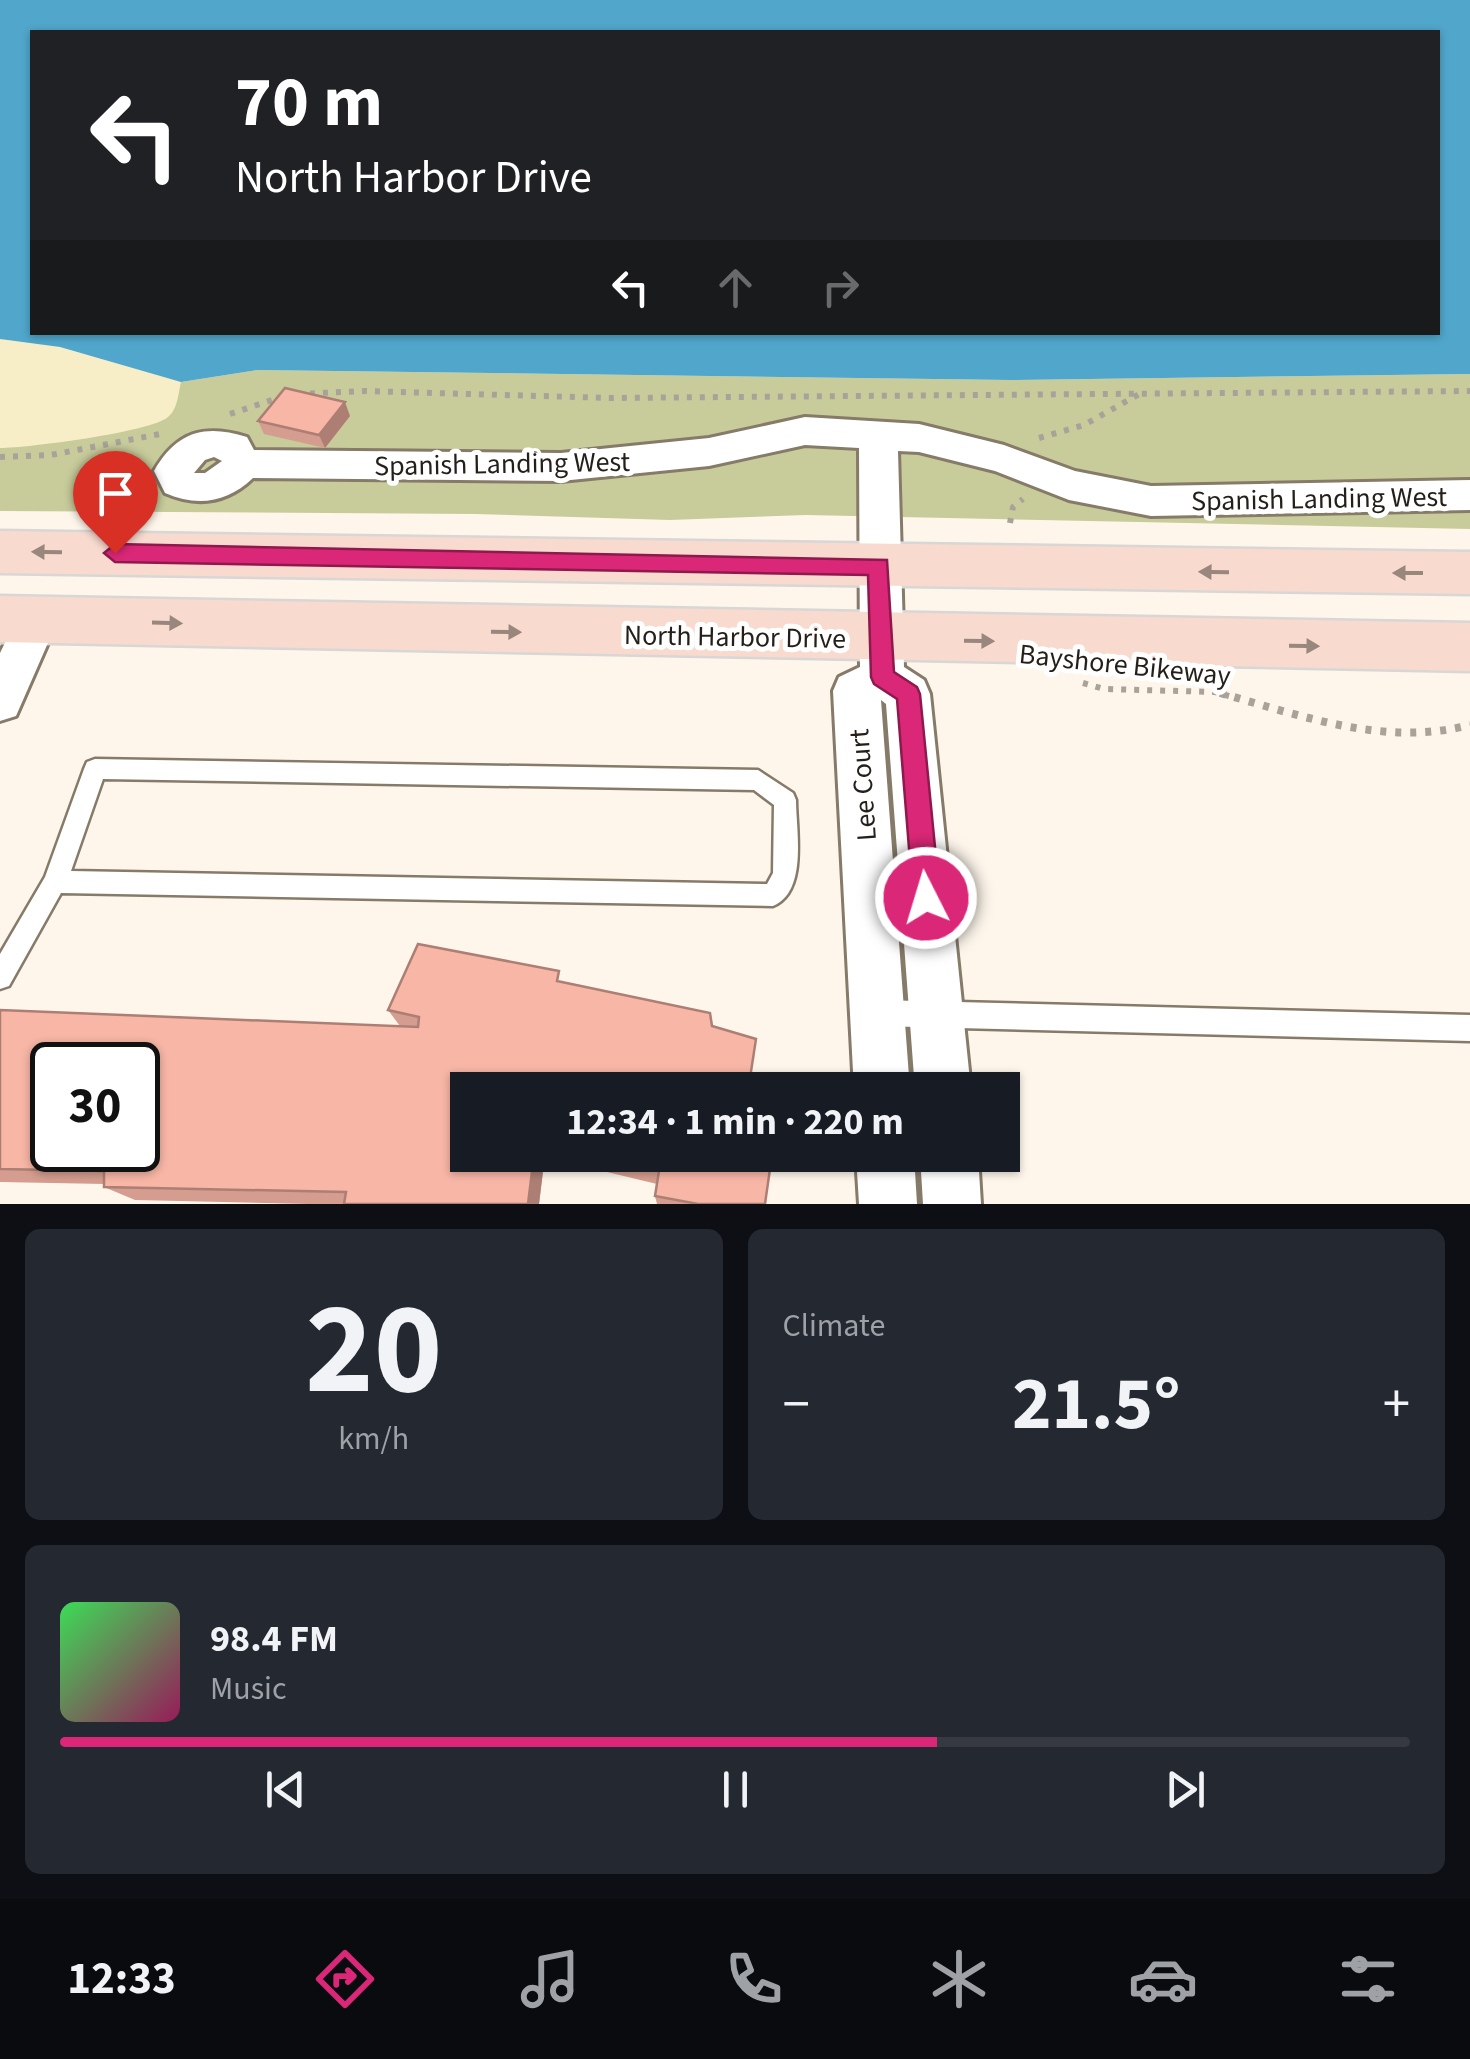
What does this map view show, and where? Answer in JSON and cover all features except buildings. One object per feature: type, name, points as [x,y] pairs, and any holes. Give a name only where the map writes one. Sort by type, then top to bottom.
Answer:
[{"type":"main road","points":[[0,552],[1470,573]]},
{"type":"main road","name":"North Harbor Drive","points":[[18,620],[882,658],[1470,647]]},
{"type":"street","name":"Spanish Landing West","points":[[243,464],[560,467],[709,452],[805,432],[919,438],[1004,459],[1069,485],[1150,501],[1470,495]]},
{"type":"street","points":[[878,436],[882,658]]},
{"type":"street","points":[[0,702],[18,620]]},
{"type":"street","name":"Lee Court","points":[[881,1072],[855,692],[882,658],[908,694],[942,1072]]},
{"type":"street","points":[[886,1172],[888,1204]]},
{"type":"street","points":[[949,1172],[952,1204]]},
{"type":"lane","points":[[0,977],[55,882],[95,769],[758,780],[786,800],[785,875],[773,895],[55,882]]},
{"type":"lane","points":[[878,1013],[1470,1028]]},
{"type":"path","points":[[1036,439],[1084,425],[1142,392]]},
{"type":"path","points":[[0,457],[51,456],[146,438]]},
{"type":"path","points":[[1010,524],[1013,508],[1032,492]]},
{"type":"path","name":"Bayshore Bikeway","points":[[1072,679],[1104,689],[1214,692],[1349,728],[1435,734],[1470,726]]},
{"type":"green space","points":[[0,339],[181,382],[257,370],[1010,380],[1470,374],[1470,529],[806,515],[670,520],[475,514],[0,511]]},
{"type":"sand","points":[[0,339],[60,347],[181,382],[176,406],[168,417],[138,428],[0,448]]},
{"type":"water","points":[[0,0],[1470,0],[1470,374],[1010,380],[257,370],[181,382],[60,347],[0,339]]},
{"type":"route","points":[[115,553],[879,566],[883,677],[908,694],[926,898]]}]
